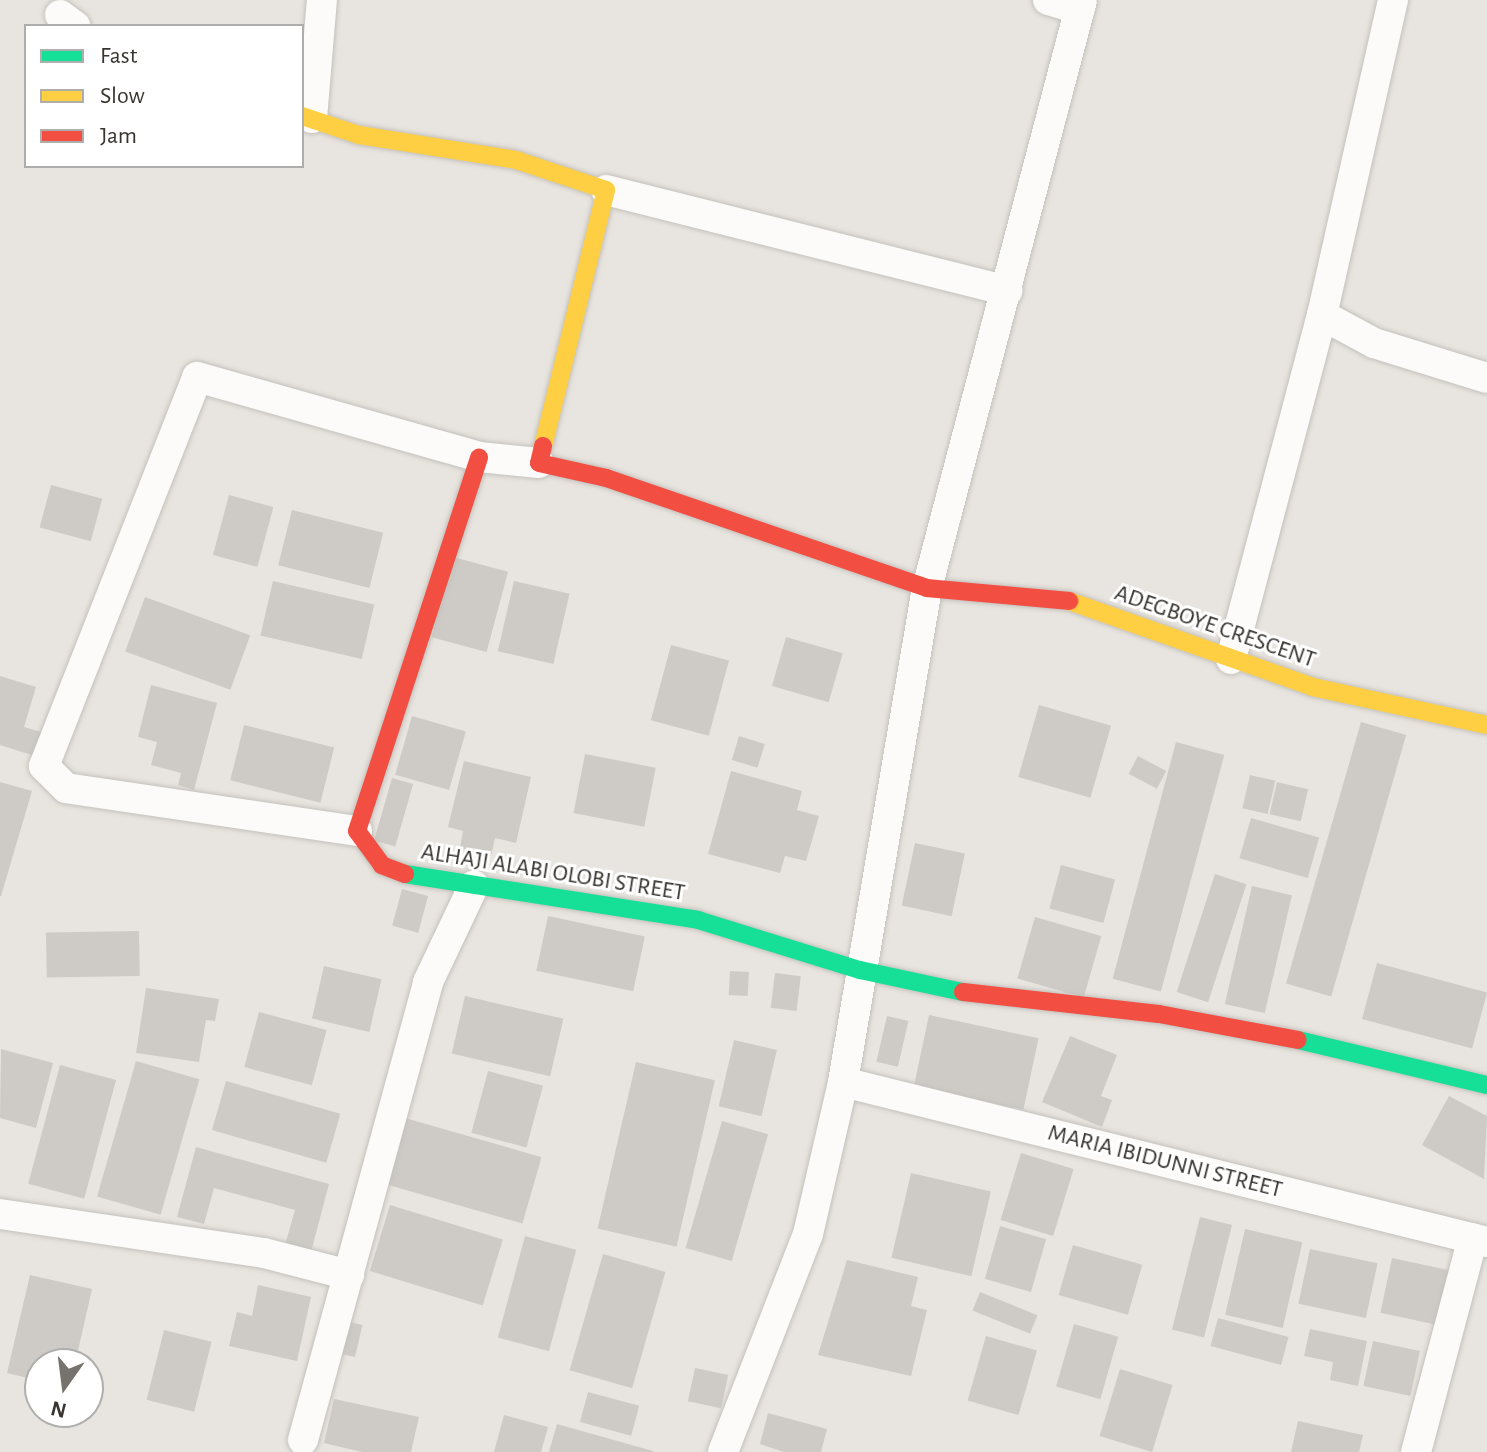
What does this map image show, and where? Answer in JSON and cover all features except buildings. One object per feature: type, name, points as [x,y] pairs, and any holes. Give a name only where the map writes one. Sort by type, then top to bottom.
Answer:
[{"type":"street","points":[[322,0],[307,117],[387,140],[516,160],[606,190],[1007,291]]},
{"type":"street","points":[[723,1452],[808,1234],[843,1082],[927,588],[1081,4],[1048,0]]},
{"type":"street","points":[[1231,659],[1322,315],[1393,0]]},
{"type":"street","points":[[479,457],[357,831],[66,788],[44,766],[197,377],[479,457],[539,463],[606,190]]},
{"type":"street","points":[[1322,315],[1374,343],[1487,378]]},
{"type":"street","name":"ADEGBOYE CRESCENT","points":[[539,463],[606,478],[927,588],[1055,596],[1313,687],[1487,725]]},
{"type":"street","name":"ALHAJI ALABI OLOBI STREET","points":[[357,831],[382,865],[474,885],[698,920],[860,970],[1012,1002],[1159,1014],[1370,1053],[1487,1085]]},
{"type":"street","points":[[303,1440],[428,982],[474,885]]},
{"type":"street","name":"MARIA IBIDUNNI STREET","points":[[843,1082],[1480,1240]]},
{"type":"street","points":[[0,1214],[264,1253],[349,1275]]},
{"type":"street","points":[[1416,1452],[1480,1240]]},
{"type":"traffic: fast","points":[[405,874],[698,920],[860,970],[963,992]]},
{"type":"traffic: fast","points":[[1298,1040],[1487,1085]]},
{"type":"traffic: slow","points":[[304,117],[359,135],[516,160],[606,190],[543,446]]},
{"type":"traffic: slow","points":[[1069,601],[1313,687],[1487,725]]},
{"type":"traffic: jam","points":[[543,446],[539,463],[606,478],[927,588],[1069,601]]},
{"type":"traffic: jam","points":[[405,874],[382,865],[357,831],[479,457]]},
{"type":"traffic: jam","points":[[963,992],[1159,1014],[1298,1040]]}]
